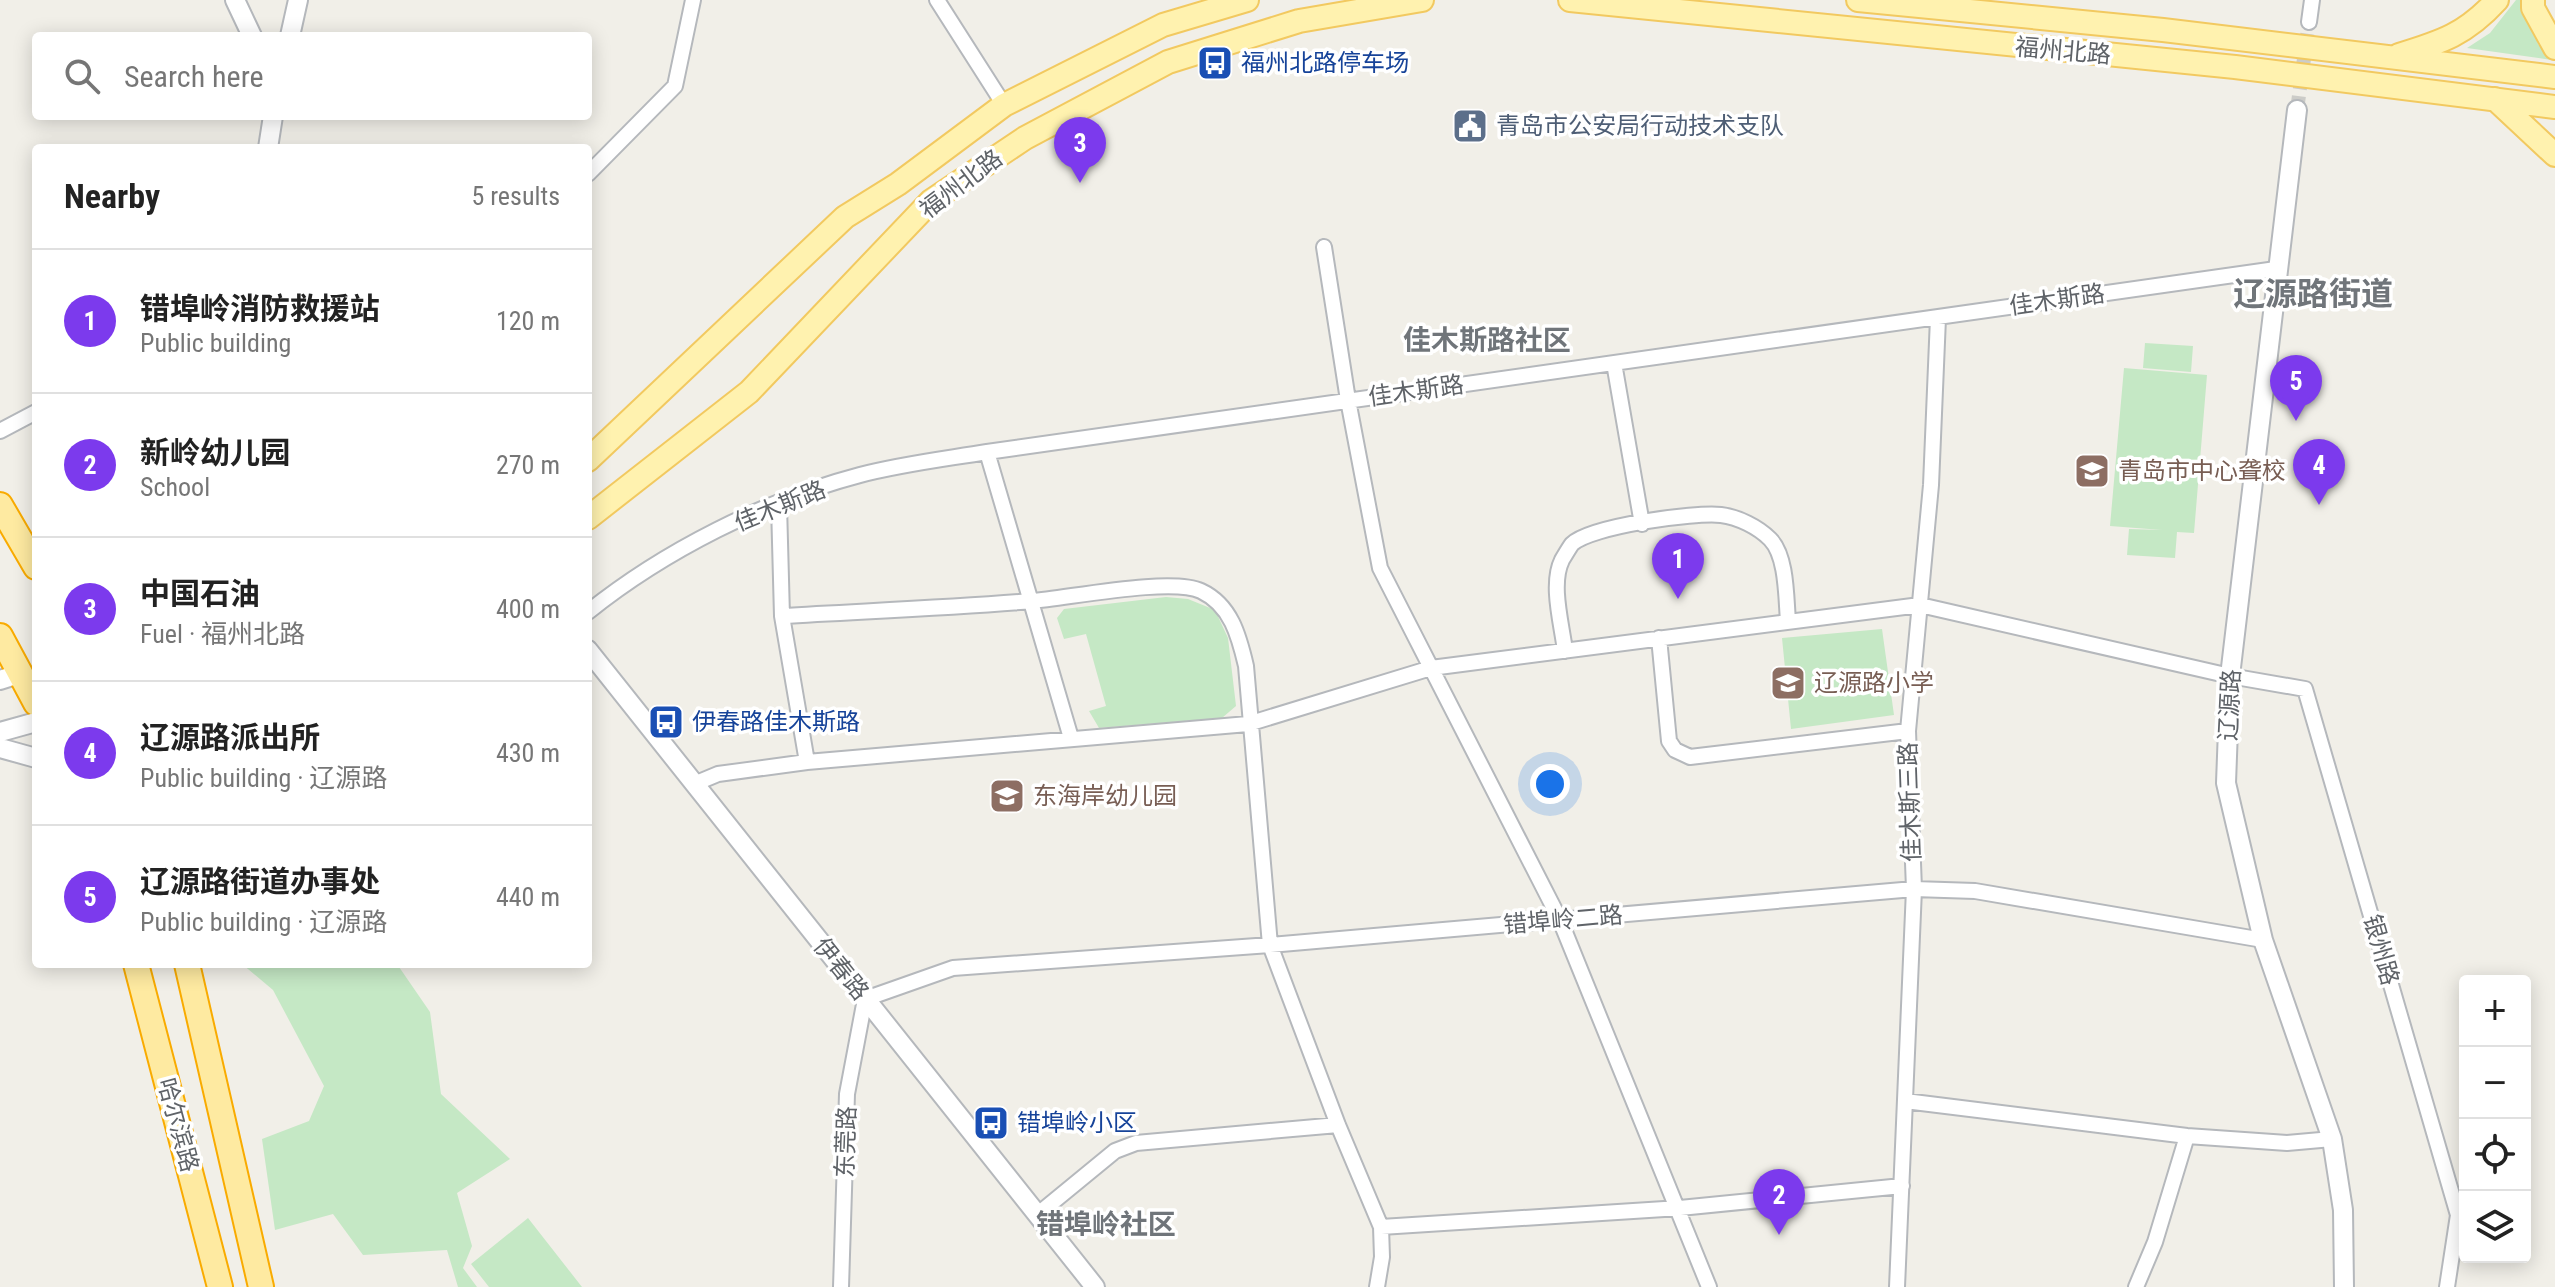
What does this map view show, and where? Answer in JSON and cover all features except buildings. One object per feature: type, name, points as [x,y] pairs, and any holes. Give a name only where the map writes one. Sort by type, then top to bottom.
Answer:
[{"type":"highway","points":[[6,513],[32,560]]},
{"type":"highway","points":[[0,636],[32,696]]},
{"type":"highway","name":"哈尔滨路","points":[[137,968],[220,1287]]},
{"type":"highway","name":"哈尔滨路","points":[[188,968],[261,1287]]},
{"type":"main road","name":"福州北路","points":[[592,456],[845,217],[898,184],[1004,105],[1163,25],[1247,0]]},
{"type":"main road","name":"福州北路","points":[[592,515],[749,392],[931,201],[1025,138],[1168,62],[1353,6],[1422,0]]},
{"type":"main road","name":"福州北路","points":[[1570,0],[2235,67],[2555,107]]},
{"type":"main road","name":"福州北路","points":[[1858,0],[2163,30],[2555,77]]},
{"type":"main road","points":[[2389,58],[2452,38],[2479,20],[2497,0]]},
{"type":"main road","points":[[2533,0],[2533,8],[2555,48]]},
{"type":"main road","points":[[2495,99],[2555,155]]},
{"type":"main road","points":[[6,513],[32,544]]},
{"type":"street","points":[[235,0],[250,32]]},
{"type":"street","points":[[291,32],[298,0]]},
{"type":"street","points":[[592,170],[675,86],[693,0]]},
{"type":"street","points":[[937,0],[1004,105]]},
{"type":"street","points":[[2309,22],[2312,0]]},
{"type":"street","name":"辽源路","points":[[2297,110],[2230,676],[2226,783],[2263,940],[2332,1139],[2343,1210],[2344,1287]]},
{"type":"street","points":[[269,144],[272,120]]},
{"type":"street","points":[[1324,247],[1348,400],[1380,568],[1560,920],[1680,1208],[1709,1287]]},
{"type":"street","name":"佳木斯路","points":[[592,609],[656,562],[696,540],[859,476],[987,452],[2276,269]]},
{"type":"street","name":"佳木斯三路","points":[[1897,1287],[1914,889],[1908,731],[1931,485],[1938,318]]},
{"type":"street","points":[[1614,363],[1642,524]]},
{"type":"street","points":[[0,431],[32,414]]},
{"type":"street","points":[[987,452],[1071,738]]},
{"type":"street","points":[[779,505],[782,616],[807,762]]},
{"type":"street","points":[[1565,651],[1558,594],[1561,563],[1573,544],[1595,533],[1642,524],[1720,515],[1757,529],[1772,541],[1780,557],[1788,621]]},
{"type":"street","points":[[782,616],[1032,601],[1167,587],[1199,590],[1221,604],[1237,631],[1246,666],[1248,724],[1270,945],[1338,1125],[1381,1227],[1382,1257],[1377,1287]]},
{"type":"street","points":[[694,784],[718,774],[807,762],[1248,724],[1431,668],[1920,605],[2230,676]]},
{"type":"street","points":[[1659,638],[1669,741],[1675,750],[1690,757],[1908,731]]},
{"type":"street","name":"伊春路","points":[[592,655],[1037,1215],[1089,1285]]},
{"type":"street","name":"银州路","points":[[2230,676],[2305,689],[2458,1215],[2447,1287]]},
{"type":"street","points":[[0,732],[32,723]]},
{"type":"street","points":[[0,748],[32,757]]},
{"type":"street","name":"错埠岭二路","points":[[865,999],[953,968],[1270,945],[1914,889],[1975,891],[2263,940]]},
{"type":"street","name":"东莞路","points":[[841,1287],[847,1094],[865,999]]},
{"type":"street","points":[[1905,1101],[2187,1136],[2287,1143],[2332,1139]]},
{"type":"street","points":[[1037,1215],[1115,1151],[1136,1143],[1338,1125]]},
{"type":"street","points":[[2136,1287],[2155,1242],[2187,1136]]},
{"type":"street","points":[[1381,1227],[1680,1208],[1902,1186]]},
{"type":"green space","points":[[2516,0],[2527,0],[2538,44],[2552,60],[2467,48],[2490,33]]},
{"type":"green space","points":[[2145,343],[2193,346],[2191,372],[2143,368]]},
{"type":"green space","points":[[2124,368],[2207,375],[2194,533],[2177,532],[2175,558],[2127,555],[2129,529],[2162,530],[2110,526]]},
{"type":"green space","points":[[1166,597],[1188,599],[1215,610],[1228,638],[1236,706],[1222,718],[1099,728],[1089,711],[1106,706],[1086,634],[1064,639],[1057,618],[1064,609]]},
{"type":"green space","points":[[1882,629],[1894,715],[1791,729],[1782,638]]},
{"type":"green space","points":[[247,968],[400,968],[430,1012],[441,1094],[510,1159],[457,1193],[472,1246],[463,1268],[477,1287],[458,1287],[447,1250],[363,1255],[333,1214],[275,1230],[262,1139],[309,1121],[324,1086],[273,990]]},
{"type":"green space","points":[[528,1218],[582,1287],[489,1287],[471,1264]]},
{"type":"tunnel","points":[[2297,110],[2309,22]]},
{"type":"place","name":"福州北路停车场","points":[[1215,63]]},
{"type":"place","name":"青岛市公安局行动技术支队","points":[[1470,126]]},
{"type":"place","name":"中国石油","points":[[1080,183]]},
{"type":"place","name":"辽源路街道办事处","points":[[2296,421]]},
{"type":"place","name":"青岛市中心聋校","points":[[2092,471]]},
{"type":"place","name":"辽源路派出所","points":[[2319,505]]},
{"type":"place","name":"错埠岭消防救援站","points":[[1678,599]]},
{"type":"place","name":"辽源路小学","points":[[1788,683]]},
{"type":"place","name":"伊春路佳木斯路","points":[[666,722]]},
{"type":"place","name":"东海岸幼儿园","points":[[1007,796]]},
{"type":"place","name":"错埠岭小区","points":[[991,1123]]},
{"type":"place","name":"新岭幼儿园","points":[[1779,1235]]},
{"type":"district","name":"辽源路街道","points":[[2313,294]]},
{"type":"district","name":"佳木斯路社区","points":[[1487,340]]},
{"type":"district","name":"错埠岭社区","points":[[1106,1224]]}]
